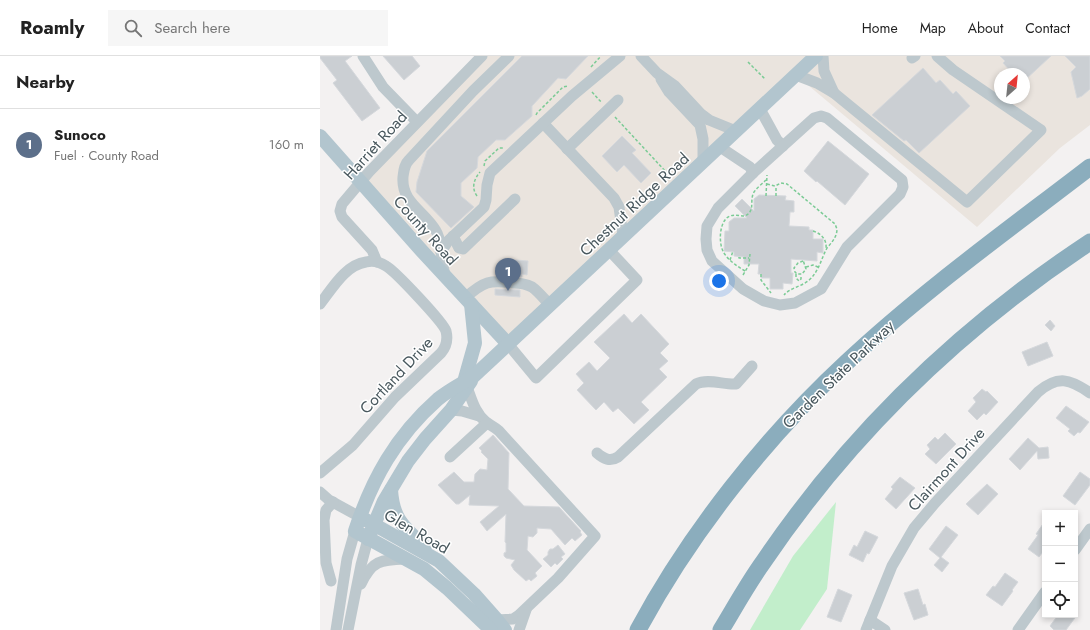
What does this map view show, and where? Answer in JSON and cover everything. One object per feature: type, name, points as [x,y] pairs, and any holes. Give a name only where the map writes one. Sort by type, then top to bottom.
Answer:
[{"type":"highway","name":"Garden State Parkway","points":[[638,630],[665,583],[720,504],[759,455],[812,396],[846,363],[918,300],[1090,167]]},
{"type":"highway","points":[[721,630],[763,561],[791,522],[840,461],[881,414],[920,375],[986,318],[1024,288],[1090,242]]},
{"type":"main road","name":"Chestnut Ridge Road","points":[[355,531],[378,474],[399,441],[439,398],[468,382],[812,59]]},
{"type":"main road","name":"County Road","points":[[320,136],[445,277],[508,344]]},
{"type":"main road","points":[[468,301],[474,325],[475,343],[468,382]]},
{"type":"main road","name":"Chestnut Ridge Road","points":[[368,539],[373,525],[391,490],[416,450],[451,410],[468,382]]},
{"type":"main road","points":[[391,490],[392,502],[398,518],[406,529],[439,561]]},
{"type":"main road","name":"Glen Road","points":[[360,517],[439,561],[474,594],[498,626]]},
{"type":"main road","name":"Glen Road","points":[[355,531],[424,569],[460,600],[498,626]]},
{"type":"street","points":[[363,56],[383,87],[417,122]]},
{"type":"street","name":"Harriet Road","points":[[377,262],[372,250],[340,213],[342,204],[417,122],[482,56]]},
{"type":"street","points":[[445,277],[440,240],[436,230],[404,192],[404,166],[473,91],[509,56]]},
{"type":"street","points":[[441,252],[453,236],[484,207],[490,173],[585,85],[620,56]]},
{"type":"street","points":[[641,56],[658,73],[675,86],[701,114],[709,120],[736,131]]},
{"type":"street","points":[[823,56],[824,71],[834,94]]},
{"type":"street","points":[[796,75],[818,83],[834,94],[967,202],[1041,130],[953,70],[937,56]]},
{"type":"street","points":[[658,73],[669,92],[700,126],[703,139],[703,162]]},
{"type":"street","points":[[567,149],[618,100]]},
{"type":"street","points":[[760,109],[777,140],[782,146]]},
{"type":"street","points":[[822,116],[827,118],[902,180],[904,187],[900,194],[847,247],[821,289],[795,303],[780,305],[764,301],[743,289],[712,261],[707,250],[707,226],[712,217],[718,208],[753,173],[814,118],[822,116]]},
{"type":"street","points":[[543,123],[608,191],[619,207],[623,236]]},
{"type":"street","points":[[720,147],[750,167],[753,173]]},
{"type":"street","points":[[453,236],[459,248],[463,249],[515,199]]},
{"type":"street","points":[[508,344],[536,378],[637,280],[609,250]]},
{"type":"street","points":[[320,304],[348,271],[361,263],[377,262]]},
{"type":"street","name":"Cortland Drive","points":[[320,474],[353,445],[395,397],[441,353],[446,343],[446,331],[442,324],[392,271],[383,264],[377,262]]},
{"type":"street","points":[[468,301],[479,286],[498,281],[524,284],[531,287],[550,305]]},
{"type":"street","points":[[597,453],[608,460],[614,460],[696,384],[704,381],[736,384],[752,366]]},
{"type":"street","name":"Clairmont Drive","points":[[868,625],[892,566],[914,528],[935,503],[1038,392],[1050,384],[1062,380],[1075,383],[1090,393]]},
{"type":"street","points":[[468,382],[483,419]]},
{"type":"street","points":[[451,410],[462,411],[483,419],[499,431],[595,536],[558,578],[527,608],[513,619],[498,626]]},
{"type":"street","points":[[450,457],[483,419]]},
{"type":"street","points":[[320,492],[325,498],[360,517]]},
{"type":"street","points":[[331,581],[326,564],[324,520],[326,510],[333,502]]},
{"type":"street","points":[[1078,546],[1090,529]]},
{"type":"street","name":"Chestnut Ridge Road","points":[[336,630],[348,559],[355,531]]},
{"type":"street","name":"Chestnut Ridge Road","points":[[348,630],[353,601],[368,539]]},
{"type":"street","points":[[353,601],[366,574],[371,568],[383,561],[406,559]]},
{"type":"street","points":[[320,579],[331,581],[343,586]]},
{"type":"street","points":[[1018,630],[1042,596]]},
{"type":"street","points":[[519,630],[527,608]]},
{"type":"street","points":[[868,625],[885,630]]},
{"type":"path","points":[[748,62],[765,79]]},
{"type":"path","points":[[585,85],[667,173]]},
{"type":"path","points":[[745,271],[730,260],[722,250],[720,242],[721,230],[727,217],[747,216],[752,209],[751,202],[753,194],[766,180]]},
{"type":"path","points":[[767,184],[776,186],[781,183],[787,184],[836,225],[838,229],[833,242],[826,251],[814,274],[807,282],[787,291],[781,297]]},
{"type":"path","points":[[776,186],[776,196]]},
{"type":"path","points":[[813,231],[820,234],[824,239],[826,243],[826,251]]},
{"type":"path","points":[[730,260],[733,252]]},
{"type":"path","points":[[743,278],[749,265],[750,254]]},
{"type":"path","points":[[739,257],[749,258]]},
{"type":"path","points":[[794,268],[803,260],[806,267]]},
{"type":"path","points":[[794,268],[796,278],[801,280],[801,274],[806,267],[813,265],[819,267]]},
{"type":"path","points":[[795,272],[801,274]]},
{"type":"path","points":[[761,274],[761,280],[774,297],[767,295]]},
{"type":"shaded area","points":[[482,56],[1090,56],[1090,125],[1060,148],[977,227],[796,75],[508,344],[361,182]]},
{"type":"green space","points":[[836,502],[827,589],[800,630],[750,630],[793,556]]},
{"type":"building","points":[[320,56],[352,56],[345,61],[380,108],[362,121],[333,83],[337,80]]},
{"type":"building","points":[[383,56],[412,56],[420,66],[404,80]]},
{"type":"building","points":[[522,56],[588,56],[566,79],[558,78],[532,106],[532,116],[505,140],[496,140],[478,157],[477,168],[461,183],[461,196],[474,207],[451,228],[416,192],[417,182],[427,151]]},
{"type":"building","points":[[1000,56],[1051,56],[1030,75],[1030,68],[1008,68],[1003,63],[1005,61]]},
{"type":"building","points":[[1065,56],[1090,56],[1090,89],[1082,96],[1077,98],[1071,72],[1076,67]]},
{"type":"building","points":[[923,68],[936,83],[940,80],[953,94],[956,91],[970,106],[919,153],[906,140],[904,141],[872,115]]},
{"type":"building","points":[[622,136],[636,150],[632,153],[651,173],[641,183],[624,165],[617,172],[602,156]]},
{"type":"building","points":[[828,141],[869,174],[845,205],[804,171]]},
{"type":"building","points":[[759,195],[786,196],[785,200],[794,201],[794,212],[790,212],[789,226],[809,227],[809,230],[813,230],[813,239],[823,239],[823,253],[817,252],[817,261],[791,259],[791,273],[793,273],[792,284],[783,283],[783,289],[770,289],[770,278],[761,278],[761,274],[758,274],[759,264],[744,264],[744,257],[734,256],[734,252],[724,251],[725,231],[729,231],[729,222],[734,218],[747,218],[735,206],[742,199],[754,211],[754,199]]},
{"type":"building","points":[[503,259],[528,261],[527,275],[522,274],[522,277],[502,275]]},
{"type":"building","points":[[495,289],[520,290],[520,297],[495,295]]},
{"type":"building","points":[[624,314],[632,323],[641,314],[669,344],[660,353],[668,361],[659,369],[667,377],[641,402],[649,410],[634,424],[618,408],[613,412],[604,402],[596,410],[577,390],[584,383],[576,374],[589,362],[597,371],[610,358],[594,342]]},
{"type":"building","points":[[1050,320],[1055,326],[1051,331],[1045,325]]},
{"type":"building","points":[[1047,342],[1053,356],[1028,366],[1022,352]]},
{"type":"building","points":[[982,389],[986,392],[987,391],[998,402],[986,415],[984,413],[977,420],[968,411],[976,402],[973,398]]},
{"type":"building","points":[[1066,406],[1089,422],[1080,433],[1078,432],[1074,436],[1068,431],[1070,429],[1056,418]]},
{"type":"building","points":[[945,433],[956,444],[936,464],[925,454],[930,449],[927,445],[935,437],[938,440]]},
{"type":"building","points":[[493,435],[509,453],[508,489],[524,506],[559,507],[581,531],[580,532],[582,535],[575,541],[572,538],[565,545],[551,529],[537,528],[537,533],[533,537],[528,536],[527,550],[542,566],[535,573],[537,576],[531,581],[529,579],[526,581],[514,570],[511,565],[515,560],[504,556],[504,553],[506,552],[506,514],[487,531],[480,522],[499,506],[469,505],[470,495],[459,504],[456,504],[438,485],[454,472],[464,482],[474,482],[475,474],[480,469],[487,470],[488,459],[479,448]]},
{"type":"building","points":[[1028,438],[1039,448],[1048,447],[1049,458],[1038,459],[1037,451],[1020,470],[1009,459]]},
{"type":"building","points":[[1080,472],[1090,479],[1090,485],[1075,505],[1063,496]]},
{"type":"building","points":[[900,477],[915,488],[896,509],[885,499],[893,489],[891,487]]},
{"type":"building","points":[[987,484],[998,494],[978,515],[966,504]]},
{"type":"building","points":[[1042,525],[1042,553],[1039,557],[1028,549],[1038,535],[1036,534]]},
{"type":"building","points":[[946,526],[958,535],[941,557],[949,563],[942,572],[934,565],[940,558],[929,549]]},
{"type":"building","points":[[865,531],[878,537],[869,554],[867,553],[863,562],[849,555],[854,545],[857,547]]},
{"type":"building","points":[[558,545],[565,554],[561,557],[563,559],[557,565],[555,563],[551,567],[543,559],[548,555],[550,549],[553,549]]},
{"type":"building","points":[[1005,573],[1018,582],[1002,606],[986,595],[993,586],[995,587]]},
{"type":"building","points":[[838,589],[852,595],[841,622],[827,617]]},
{"type":"building","points":[[918,589],[928,615],[914,620],[904,593]]},
{"type":"building","points":[[1056,618],[1075,618],[1066,630],[1054,630],[1050,626]]},
{"type":"place","name":"Sunoco","points":[[508,291]]}]
